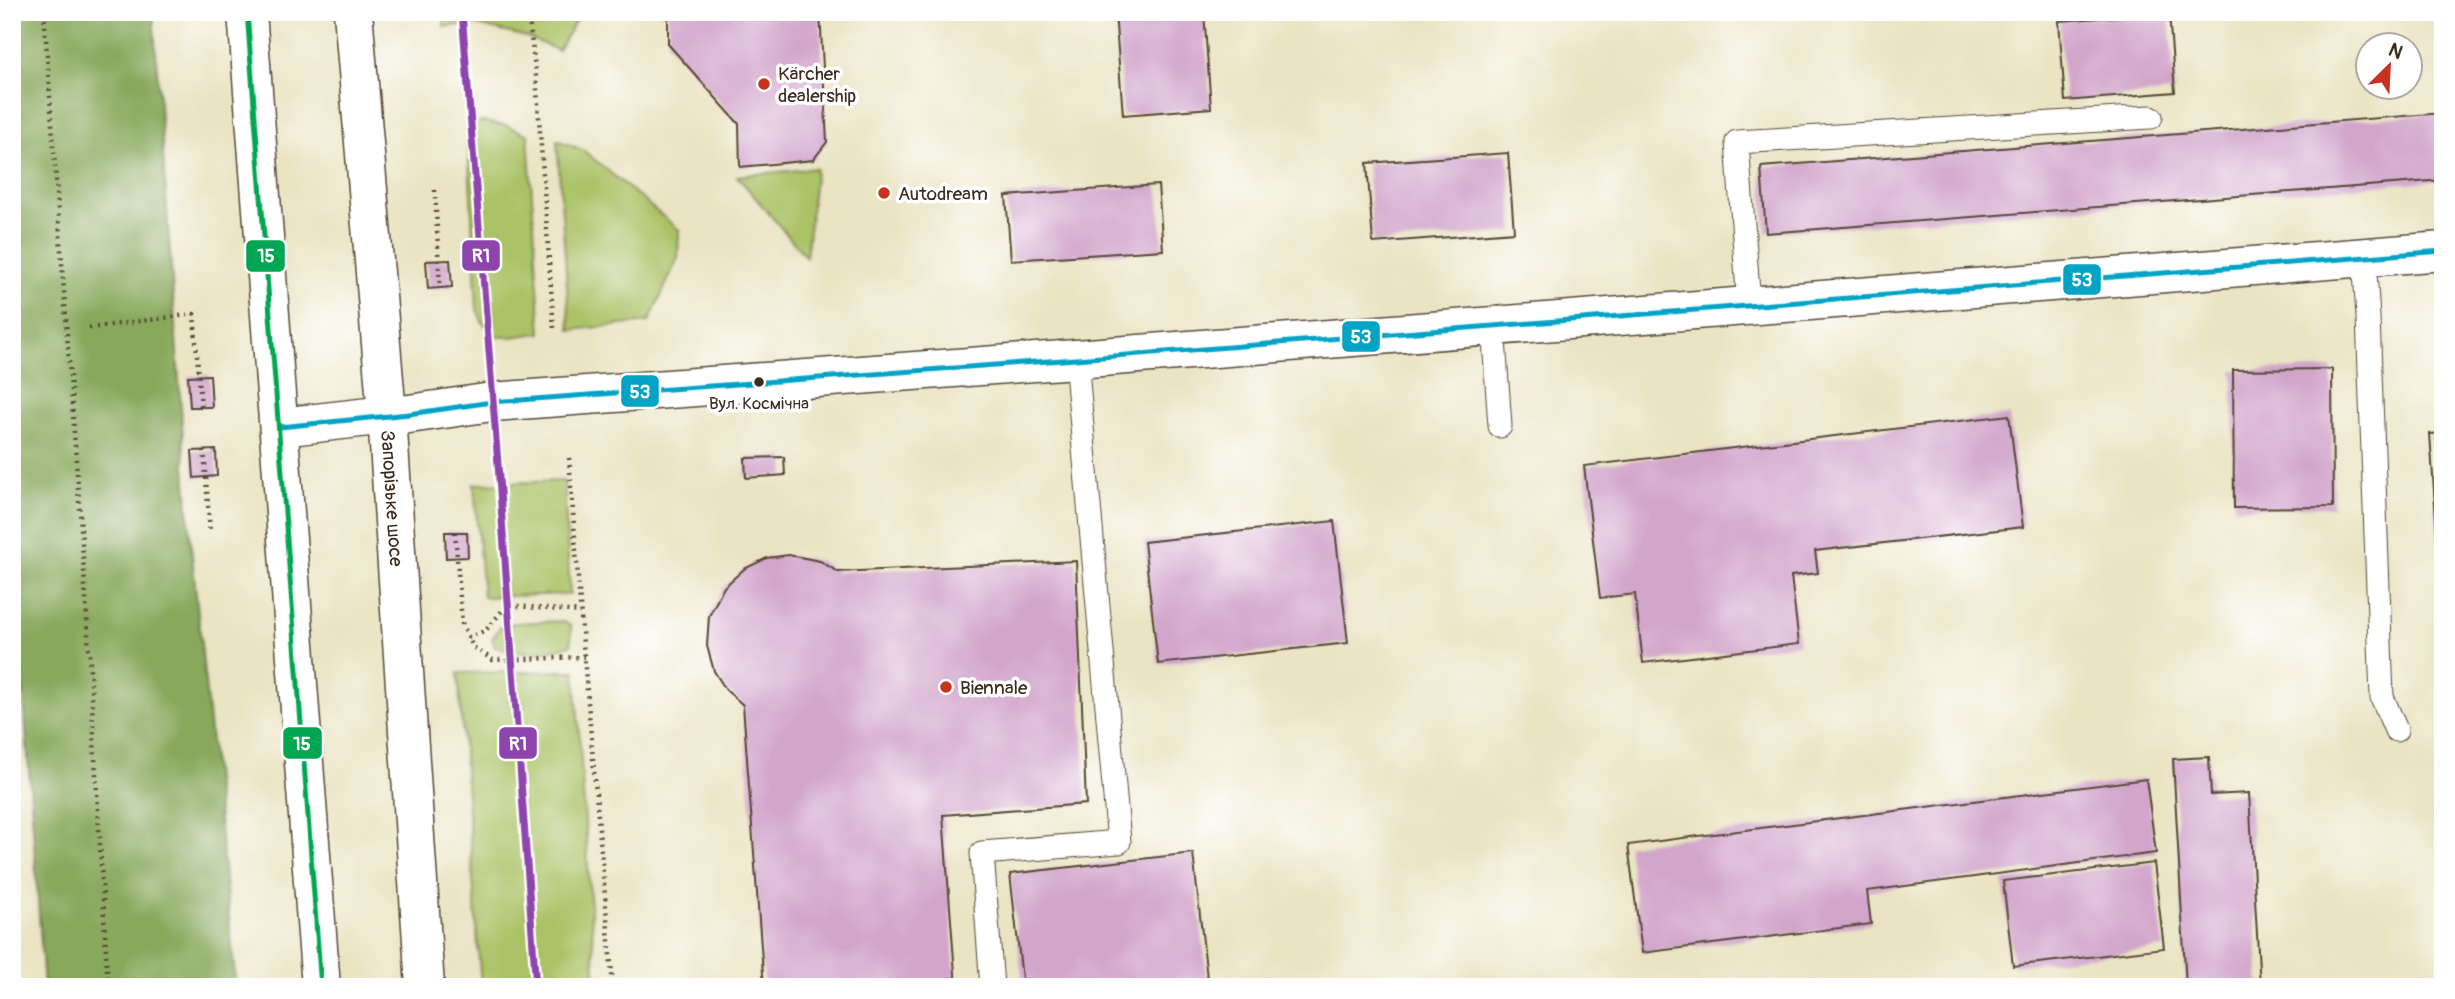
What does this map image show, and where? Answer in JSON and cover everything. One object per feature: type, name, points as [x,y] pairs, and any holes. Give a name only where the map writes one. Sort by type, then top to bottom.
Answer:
[{"type":"main road","points":[[247,12],[321,987]]},
{"type":"main road","name":"Запорізьке шосе","points":[[353,12],[387,415],[425,987]]},
{"type":"main road","points":[[280,427],[409,414],[492,402],[1076,359],[2443,251]]},
{"type":"lane","points":[[1749,306],[1737,142],[2151,117]]},
{"type":"lane","points":[[2364,257],[2382,697],[2396,730]]},
{"type":"lane","points":[[1493,325],[1500,426]]},
{"type":"lane","points":[[992,987],[982,852],[1119,842],[1076,359]]},
{"type":"path","points":[[44,12],[85,585],[108,987]]},
{"type":"path","points":[[528,12],[536,76],[554,330]]},
{"type":"path","points":[[435,190],[440,288]]},
{"type":"path","points":[[89,328],[194,314],[201,407]]},
{"type":"path","points":[[204,450],[210,533]]},
{"type":"path","points":[[569,458],[613,987]]},
{"type":"path","points":[[455,532],[462,623],[473,648],[493,660],[584,657]]},
{"type":"path","points":[[468,638],[486,630],[508,606],[580,612]]},
{"type":"green space","points":[[12,12],[153,12],[190,535],[236,987],[44,987],[12,526]]},
{"type":"green space","points":[[444,12],[581,12],[558,50],[526,37],[473,24],[444,27]]},
{"type":"green space","points":[[484,122],[508,126],[528,135],[541,333],[509,337],[494,335],[482,321],[477,309],[467,123]]},
{"type":"green space","points":[[557,140],[583,150],[679,230],[678,258],[649,322],[570,330]]},
{"type":"green space","points":[[816,168],[806,257],[737,176]]},
{"type":"green space","points":[[564,481],[570,594],[483,597],[474,484]]},
{"type":"green space","points":[[562,621],[571,626],[571,645],[562,648],[533,652],[513,651],[495,647],[492,639],[500,627],[516,623]]},
{"type":"green space","points":[[575,671],[596,987],[481,987],[458,673]]},
{"type":"building","name":"Kärcher dealership","points":[[658,12],[820,12],[827,142],[813,160],[740,167],[739,124],[668,44],[668,15]]},
{"type":"building","points":[[1115,12],[1204,12],[1211,108],[1123,115]]},
{"type":"building","points":[[2169,13],[2175,92],[2065,101],[2059,21]]},
{"type":"building","points":[[2443,113],[2443,180],[1766,233],[1761,167]]},
{"type":"building","points":[[1508,153],[1514,232],[1373,243],[1367,163]]},
{"type":"building","points":[[1158,185],[1163,250],[1011,260],[1006,196]]},
{"type":"building","points":[[450,260],[452,287],[428,289],[426,261]]},
{"type":"building","points":[[2332,369],[2333,507],[2234,508],[2233,370]]},
{"type":"building","points":[[210,375],[212,407],[190,407],[188,376]]},
{"type":"building","points":[[2009,415],[2023,527],[1815,551],[1818,573],[1791,576],[1799,644],[1643,663],[1635,594],[1600,598],[1584,466]]},
{"type":"building","points":[[2443,433],[2443,590],[2441,590],[2430,434]]},
{"type":"building","points":[[216,450],[217,476],[194,478],[192,451]]},
{"type":"building","points":[[784,457],[785,475],[746,478],[745,458]]},
{"type":"building","points":[[1334,521],[1348,643],[1158,664],[1144,542]]},
{"type":"building","points":[[445,532],[467,532],[468,557],[446,558]]},
{"type":"building","points":[[789,555],[820,561],[838,572],[1076,561],[1086,804],[943,815],[956,987],[764,987],[743,705],[726,690],[714,671],[707,646],[709,616],[724,587],[744,569],[767,558]]},
{"type":"building","points":[[2209,757],[2211,795],[2249,793],[2260,987],[2186,987],[2173,759]]},
{"type":"building","points":[[2146,779],[2156,853],[1867,891],[1871,924],[1642,953],[1628,845]]},
{"type":"building","points":[[1193,853],[1208,987],[1023,987],[1010,874]]},
{"type":"building","points":[[2154,863],[2164,948],[2013,966],[2003,881]]},
{"type":"transit line","name":"15","points":[[247,12],[321,987]]},
{"type":"transit line","name":"R1","points":[[462,12],[536,987]]},
{"type":"transit line","name":"53","points":[[280,427],[409,414],[492,402],[1076,359],[2443,251]]},
{"type":"place","name":"Kärcher dealership","points":[[764,84]]},
{"type":"place","name":"Autodream","points":[[884,193]]},
{"type":"place","name":"Вул. Космічна","points":[[759,382]]},
{"type":"place","name":"Biennale","points":[[946,687]]}]
